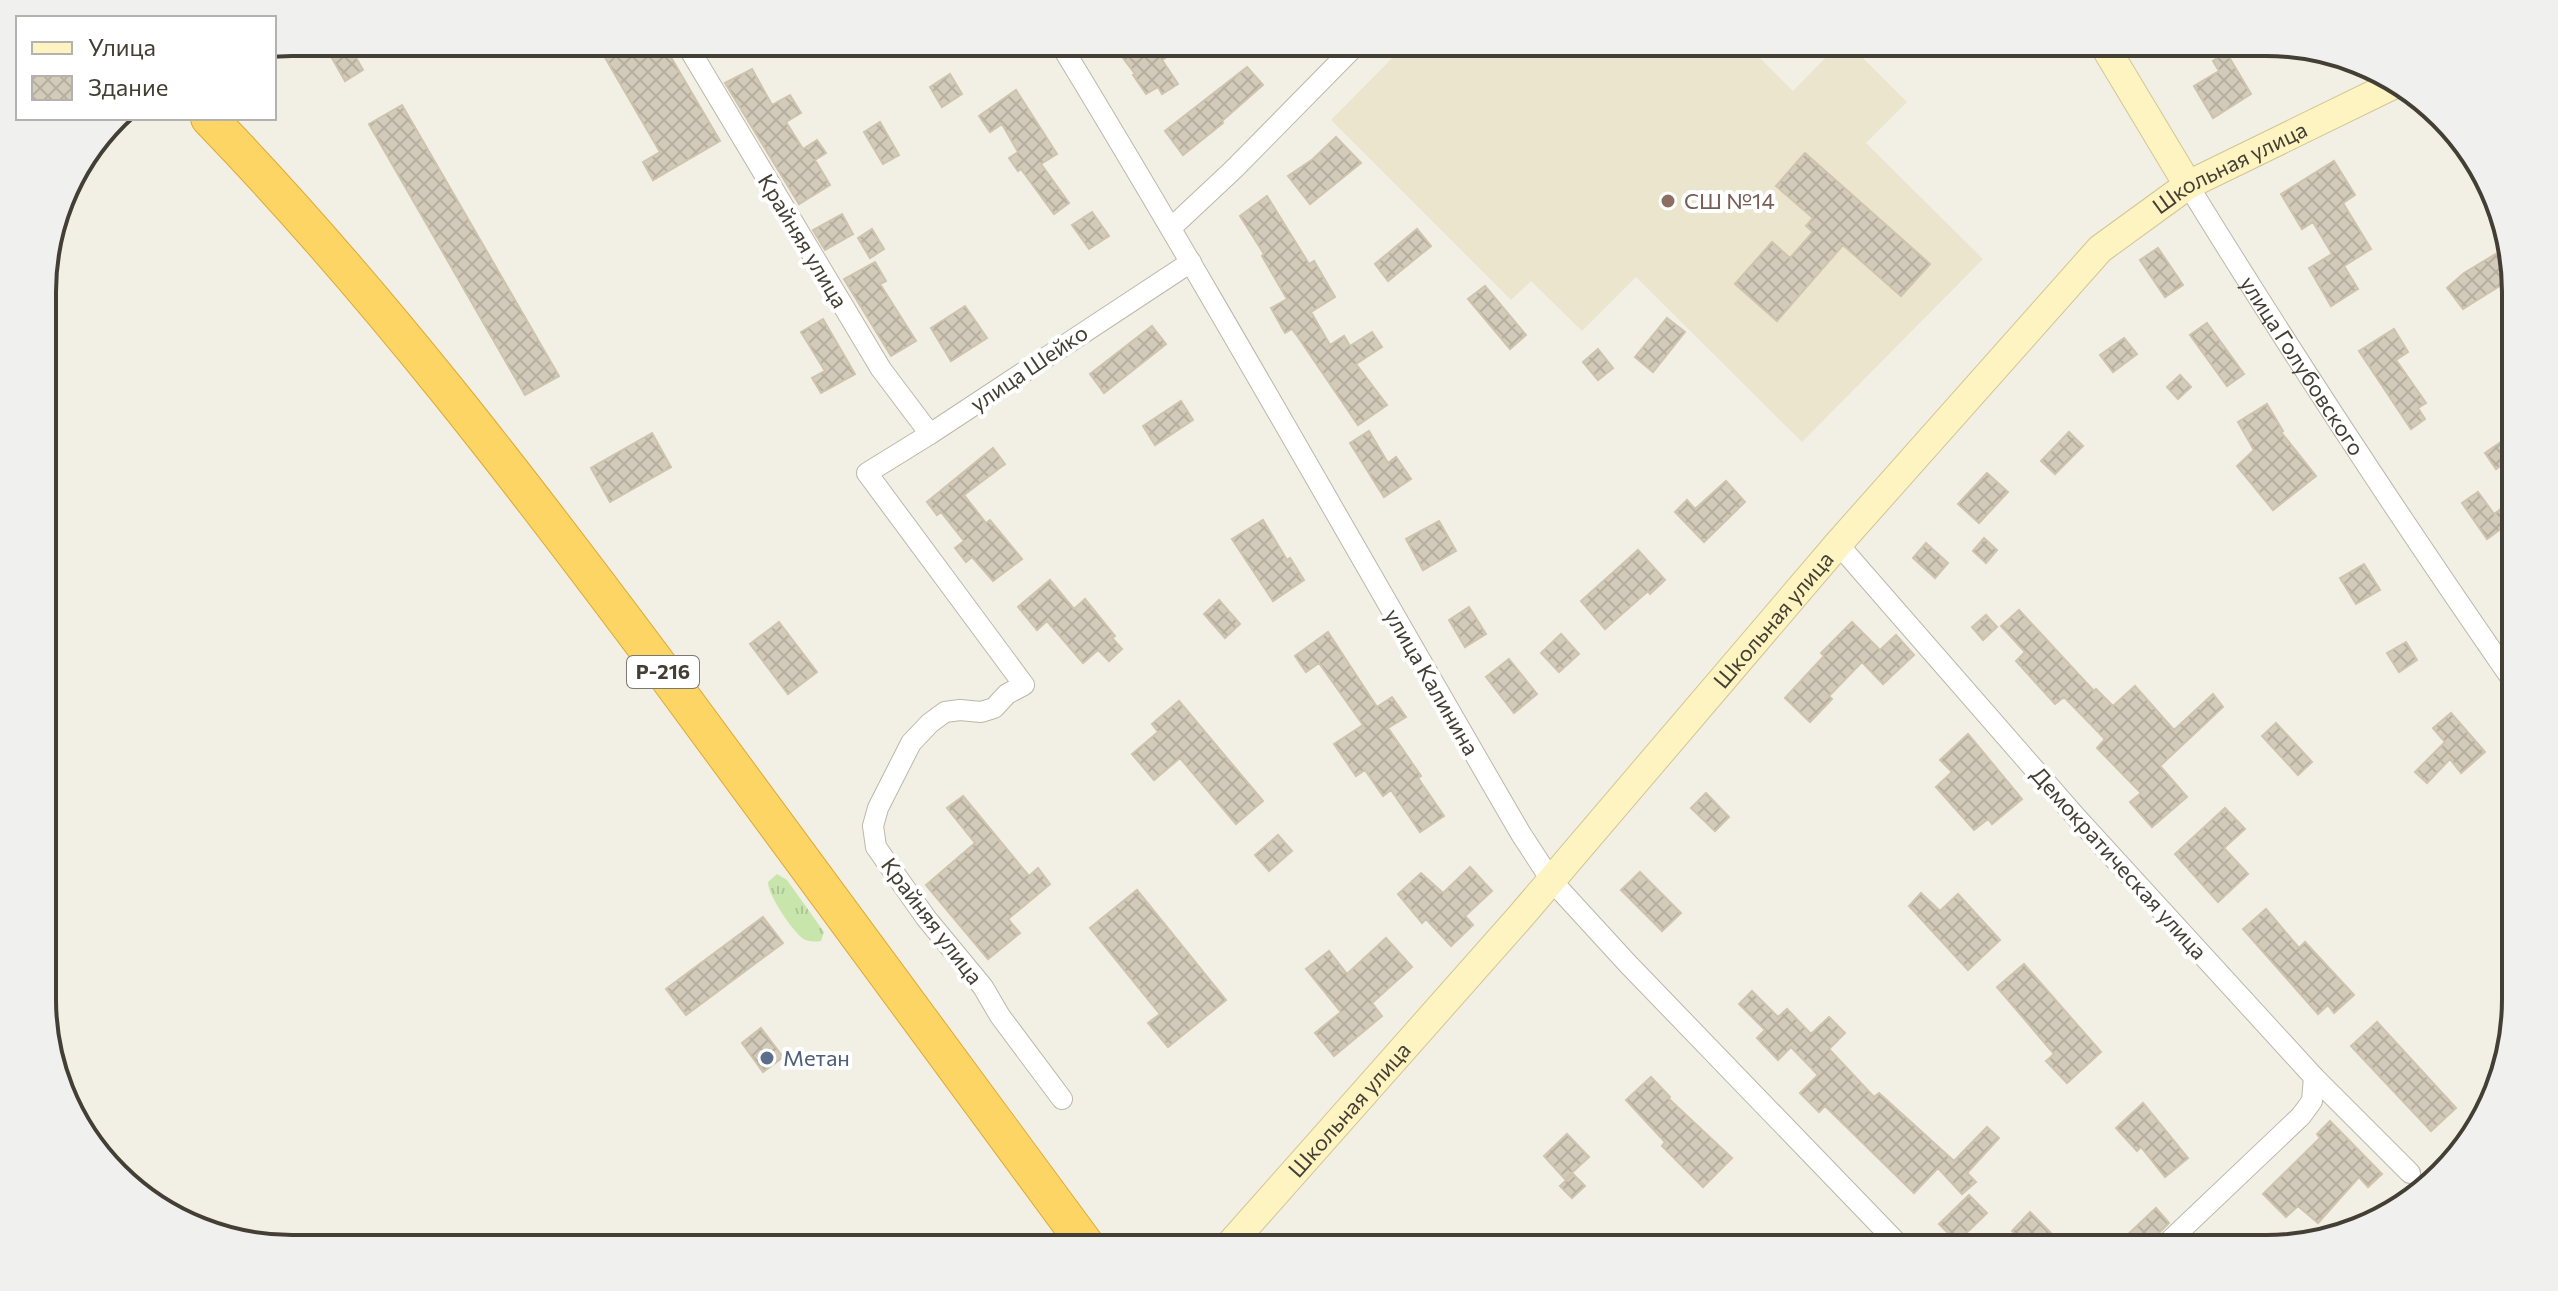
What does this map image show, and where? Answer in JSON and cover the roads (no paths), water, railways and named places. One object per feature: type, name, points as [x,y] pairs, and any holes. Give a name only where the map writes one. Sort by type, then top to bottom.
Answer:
[{"type":"highway","name":"Р-216","points":[[211,120],[410,343],[532,496],[823,885],[1078,1235]]},
{"type":"street","name":"Крайняя улица","points":[[693,56],[873,356],[930,434]]},
{"type":"street","name":"улица Калинина","points":[[1067,56],[1191,262],[1521,834],[1551,880],[1889,1234]]},
{"type":"street","points":[[1171,228],[1345,56]]},
{"type":"street","name":"улица Голубовского","points":[[2110,56],[2305,369],[2502,665]]},
{"type":"street","name":"Школьная улица","points":[[1239,1235],[1551,880],[1838,544],[2100,249],[2188,185],[2385,89]]},
{"type":"street","name":"улица Шейко","points":[[867,473],[1191,262]]},
{"type":"street","name":"Крайняя улица","points":[[867,473],[1024,685],[1007,694],[994,708],[981,712],[945,712],[911,743],[878,808],[873,826],[876,847],[926,918],[983,987],[1000,1016],[1062,1099]]},
{"type":"street","name":"Демократическая улица","points":[[1838,544],[2077,818],[2314,1077],[2410,1173]]},
{"type":"street","points":[[2177,1234],[2301,1116],[2312,1101],[2314,1077]]},
{"type":"place","name":"СШ №14","points":[[1668,201]]},
{"type":"place","name":"Метан","points":[[767,1058]]}]
